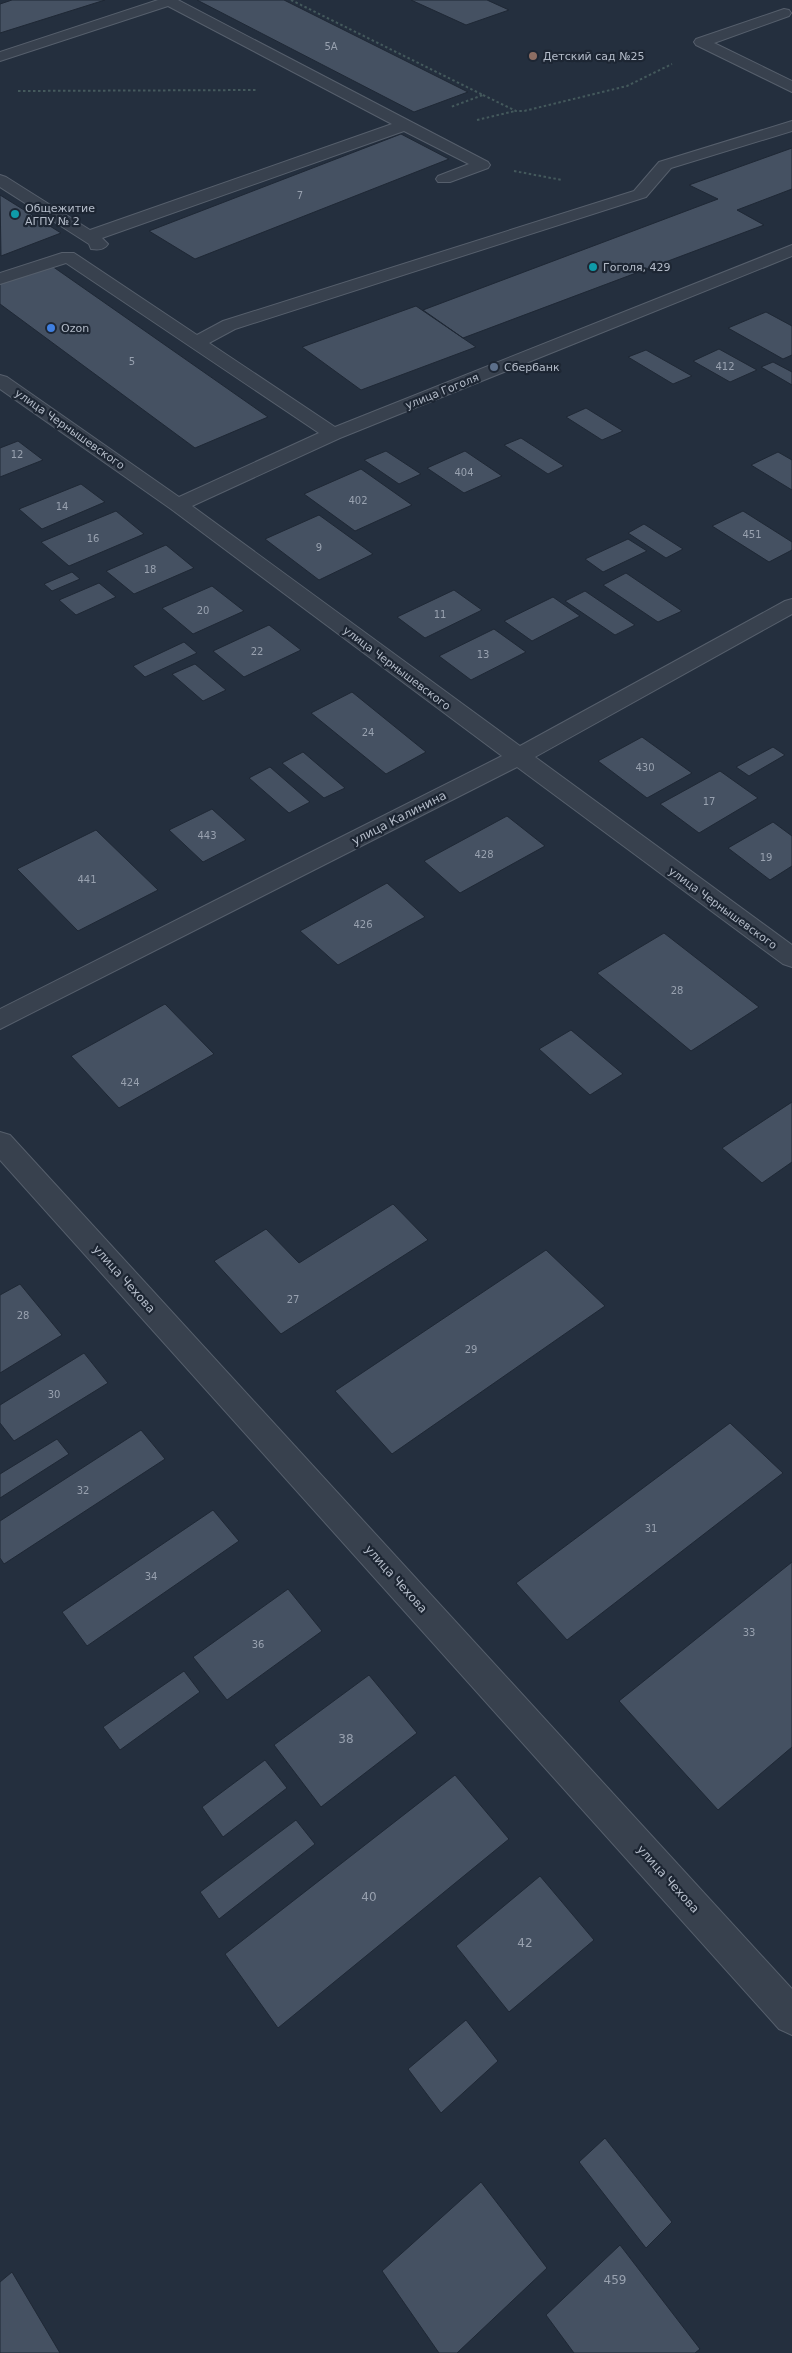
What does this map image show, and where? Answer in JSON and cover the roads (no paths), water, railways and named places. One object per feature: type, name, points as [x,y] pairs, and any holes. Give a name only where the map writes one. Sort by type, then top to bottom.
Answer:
[{"type":"street","points":[[0,57],[171,1],[482,165],[444,179]]},
{"type":"street","points":[[789,13],[701,42],[792,87]]},
{"type":"street","points":[[87,237],[404,124]]},
{"type":"street","points":[[197,342],[229,325],[640,194],[665,165],[792,126]]},
{"type":"street","points":[[0,180],[100,244],[0,280]]},
{"type":"street","name":"улица Гоголя","points":[[178,505],[333,434],[792,250]]},
{"type":"street","points":[[68,257],[333,434]]},
{"type":"street","name":"улица Чернышевского","points":[[0,381],[178,505],[792,958]]},
{"type":"street","name":"улица Калинина","points":[[0,1020],[518,757],[792,605]]},
{"type":"street","name":"улица Чехова","points":[[0,1142],[792,2016]]},
{"type":"place","name":"Детский сад №25","points":[[533,56]]},
{"type":"place","name":"Общежитие АГПУ № 2","points":[[15,214]]},
{"type":"place","name":"Гоголя, 429","points":[[593,267]]},
{"type":"place","name":"Ozon","points":[[51,328]]},
{"type":"place","name":"Сбербанк","points":[[494,367]]}]
